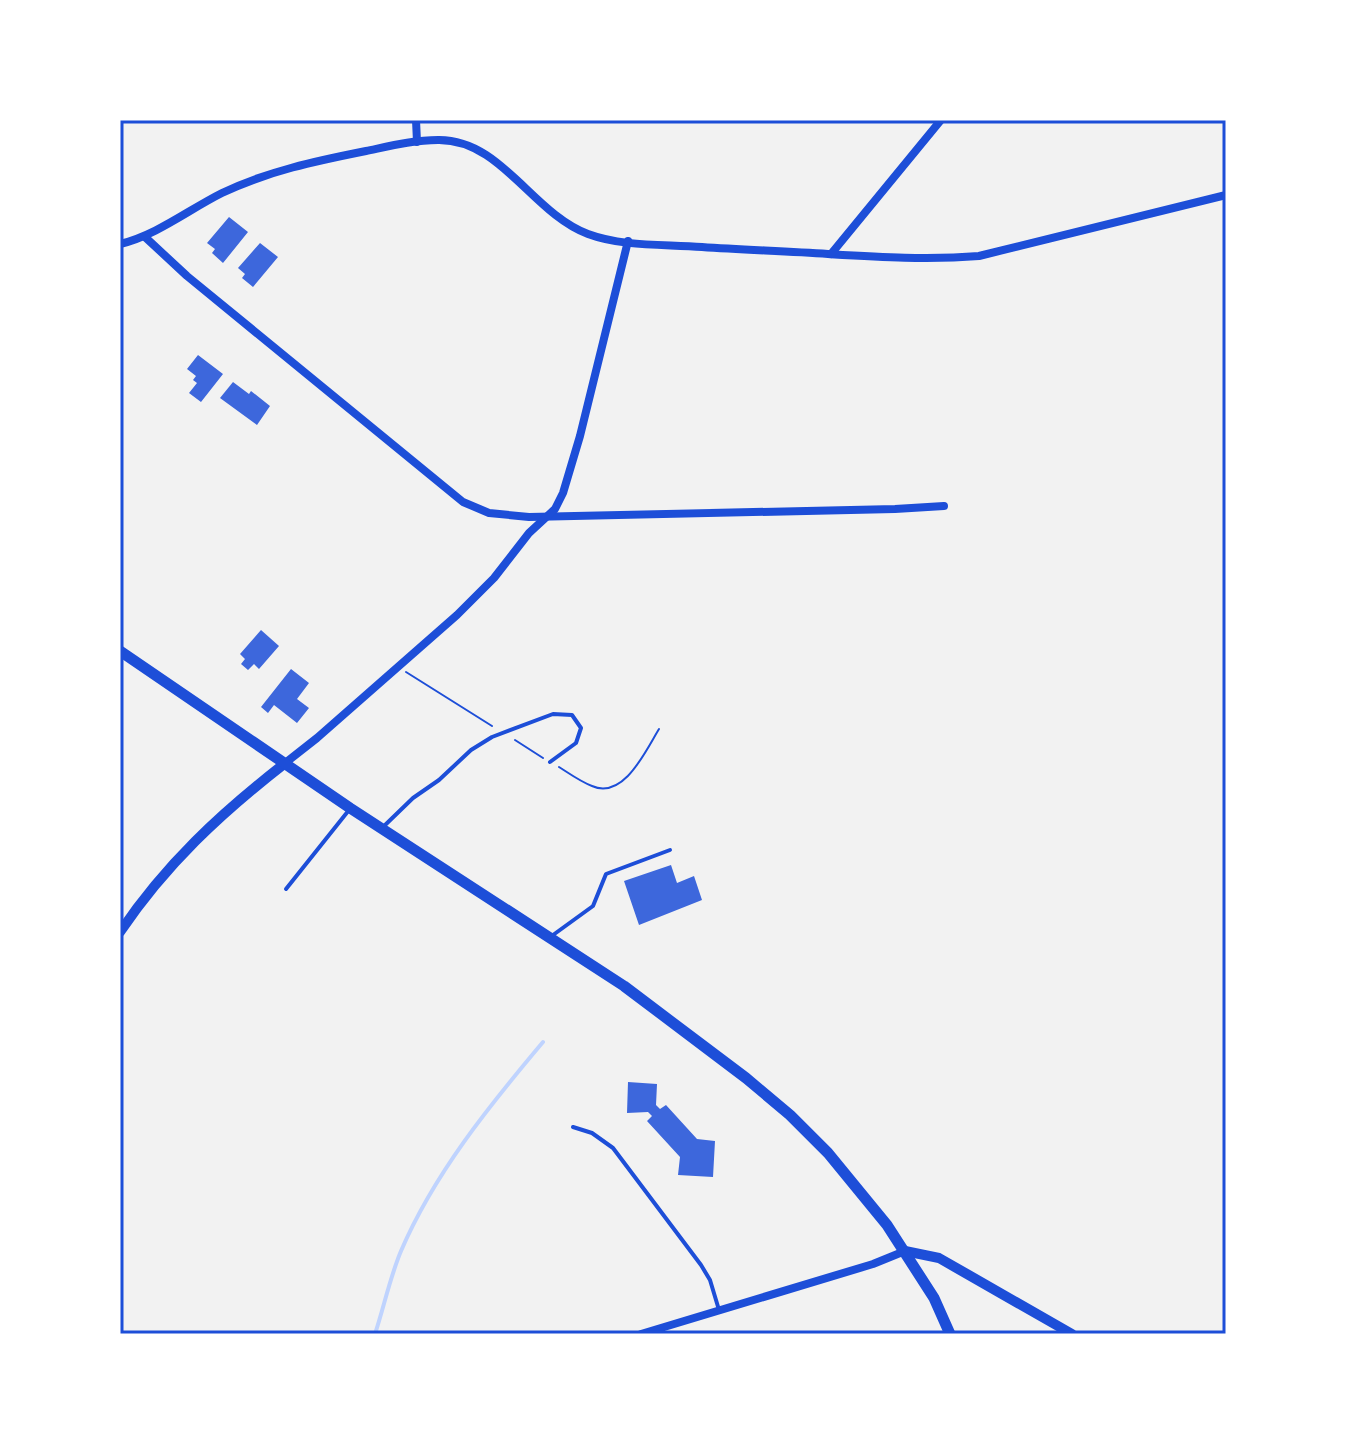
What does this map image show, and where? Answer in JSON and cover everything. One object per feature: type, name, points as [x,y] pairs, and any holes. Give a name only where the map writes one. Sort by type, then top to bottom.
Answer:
[{"type":"main road","points":[[120,651],[350,808],[624,986],[746,1078],[790,1115],[850,1178],[905,1251],[934,1298],[950,1334]]},
{"type":"street","points":[[416,120],[417,142]]},
{"type":"street","points":[[831,254],[941,120]]},
{"type":"street","points":[[120,244],[145,237],[218,195],[266,174],[417,142],[454,140],[489,157],[569,224],[596,237],[628,241],[916,259],[979,256],[1226,195]]},
{"type":"street","points":[[145,237],[187,276],[463,502],[489,513],[549,516],[944,506]]},
{"type":"street","points":[[120,932],[169,866],[248,792],[399,666],[494,578],[529,533],[549,516],[563,493],[580,436],[628,241]]},
{"type":"street","points":[[646,1333],[873,1264],[905,1251],[939,1258],[1072,1334]]},
{"type":"lane","points":[[381,828],[471,750],[503,733],[553,714],[572,715],[581,728],[578,740],[550,762]]},
{"type":"lane","points":[[286,889],[350,808]]},
{"type":"lane","points":[[548,939],[593,906],[606,874],[670,850]]},
{"type":"lane","points":[[573,1127],[592,1133],[613,1148],[701,1265],[710,1280],[719,1311]]},
{"type":"path","points":[[399,666],[593,787],[612,787],[623,781],[659,729]]},
{"type":"building","points":[[229,217],[248,232],[223,263],[212,253],[215,249],[207,243]]},
{"type":"building","points":[[260,243],[278,257],[253,287],[242,278],[245,274],[238,268]]},
{"type":"building","points":[[198,355],[223,374],[201,402],[189,393],[197,383],[193,380],[196,376],[187,369]]},
{"type":"building","points":[[233,382],[270,406],[257,425],[220,398]]},
{"type":"building","points":[[261,630],[279,646],[259,669],[254,664],[248,670],[241,664],[245,659],[240,654]]},
{"type":"building","points":[[291,669],[309,683],[297,699],[309,708],[297,723],[274,705],[268,713],[261,707]]},
{"type":"building","points":[[671,865],[677,883],[694,876],[702,900],[639,925],[624,881]]},
{"type":"building","points":[[628,1082],[657,1084],[656,1105],[660,1109],[666,1105],[697,1139],[715,1141],[713,1177],[678,1175],[680,1157],[647,1121],[652,1116],[648,1112],[627,1113]]},
{"type":"waterway","points":[[375,1334],[397,1261],[430,1195],[483,1116],[543,1042]]}]
